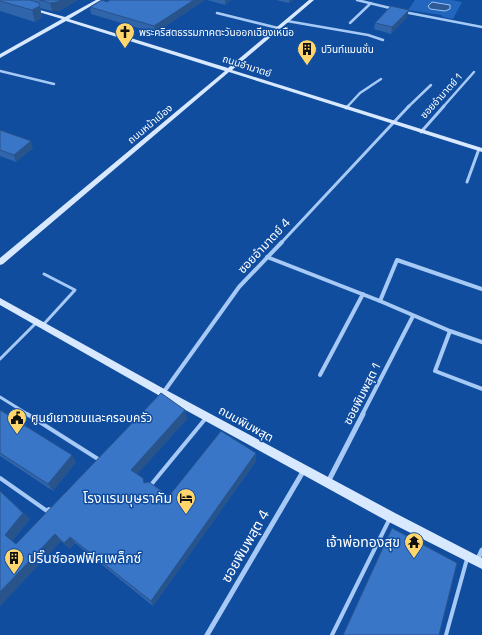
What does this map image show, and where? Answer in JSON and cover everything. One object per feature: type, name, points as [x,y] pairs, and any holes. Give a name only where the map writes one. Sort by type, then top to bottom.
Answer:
[{"type":"street","points":[[0,56],[98,0]]},
{"type":"street","name":"ถนนหน้าเมือง","points":[[0,262],[312,0]]},
{"type":"street","points":[[357,0],[412,14],[482,27]]},
{"type":"street","points":[[350,23],[371,3]]},
{"type":"street","name":"ถนนอำมาตย์","points":[[24,6],[480,150]]},
{"type":"street","points":[[217,13],[278,28]]},
{"type":"street","points":[[287,20],[368,35],[383,40]]},
{"type":"street","points":[[0,71],[54,84]]},
{"type":"street","name":"ซอยอำมาตย์ 1","points":[[421,132],[474,72]]},
{"type":"street","points":[[346,108],[360,93],[381,79]]},
{"type":"street","name":"ซอยอำมาตย์ 4","points":[[161,395],[239,287],[393,123],[431,85]]},
{"type":"street","points":[[467,182],[480,150]]},
{"type":"street","points":[[267,257],[363,294],[450,331],[482,342]]},
{"type":"street","points":[[380,301],[397,260],[482,289]]},
{"type":"street","points":[[320,375],[363,294]]},
{"type":"street","name":"ถนนพิมพสุต","points":[[0,301],[161,395],[207,416],[391,517],[476,561]]},
{"type":"street","name":"ซอยพิมพสุต 1","points":[[328,482],[413,316]]},
{"type":"street","points":[[450,331],[435,371],[482,389]]},
{"type":"street","name":"ซอยพิมพสุต 4","points":[[207,635],[304,470]]},
{"type":"street","points":[[476,561],[482,550]]},
{"type":"lane","points":[[0,359],[76,290],[44,274]]},
{"type":"lane","points":[[0,397],[98,459]]},
{"type":"lane","points":[[149,488],[207,416]]},
{"type":"lane","points":[[93,464],[104,453]]},
{"type":"lane","points":[[0,478],[47,511],[52,506]]},
{"type":"lane","points":[[332,635],[391,517]]},
{"type":"lane","points":[[446,635],[476,561]]},
{"type":"shaded area","points":[[415,0],[451,0],[462,2],[453,19],[443,17],[441,15],[408,10]]},
{"type":"shaded area","points":[[432,2],[450,5],[450,9],[445,11],[430,9],[428,6]]},
{"type":"building","points":[[0,0],[30,0],[39,3],[40,6],[32,10]]},
{"type":"building","points":[[40,0],[62,0],[50,3]]},
{"type":"building","points":[[102,0],[107,2],[110,0],[194,0],[154,26],[90,7]]},
{"type":"building","points":[[391,6],[409,10],[392,27],[375,23]]},
{"type":"building","points":[[0,130],[31,141],[14,155],[0,150]]},
{"type":"building","points":[[161,393],[185,410],[131,470],[143,478],[144,483],[149,482],[169,496],[221,431],[256,453],[151,601],[70,537],[64,543],[55,534],[0,592],[0,491],[23,513],[5,535],[16,544]]},
{"type":"building","name":"ศูนย์เยาวชนและครอบครัว","points":[[0,410],[72,455],[48,484],[0,453]]},
{"type":"building","points":[[392,528],[457,563],[439,635],[343,635]]},
{"type":"place","name":"พระคริสตธรรมภาคตะวันออกเฉียงเหนือ","points":[[125,49]]},
{"type":"place","name":"ปวินท์แมนชั่น","points":[[307,66]]},
{"type":"place","name":"ศูนย์เยาวชนและครอบครัว","points":[[17,435]]},
{"type":"place","name":"โรงแรมบุษราคัม","points":[[186,515]]},
{"type":"place","name":"เจ้าพ่อทองสุข","points":[[414,559]]},
{"type":"place","name":"ปริ๊นซ์ออฟฟิศเพล็กซ์","points":[[14,575]]}]
